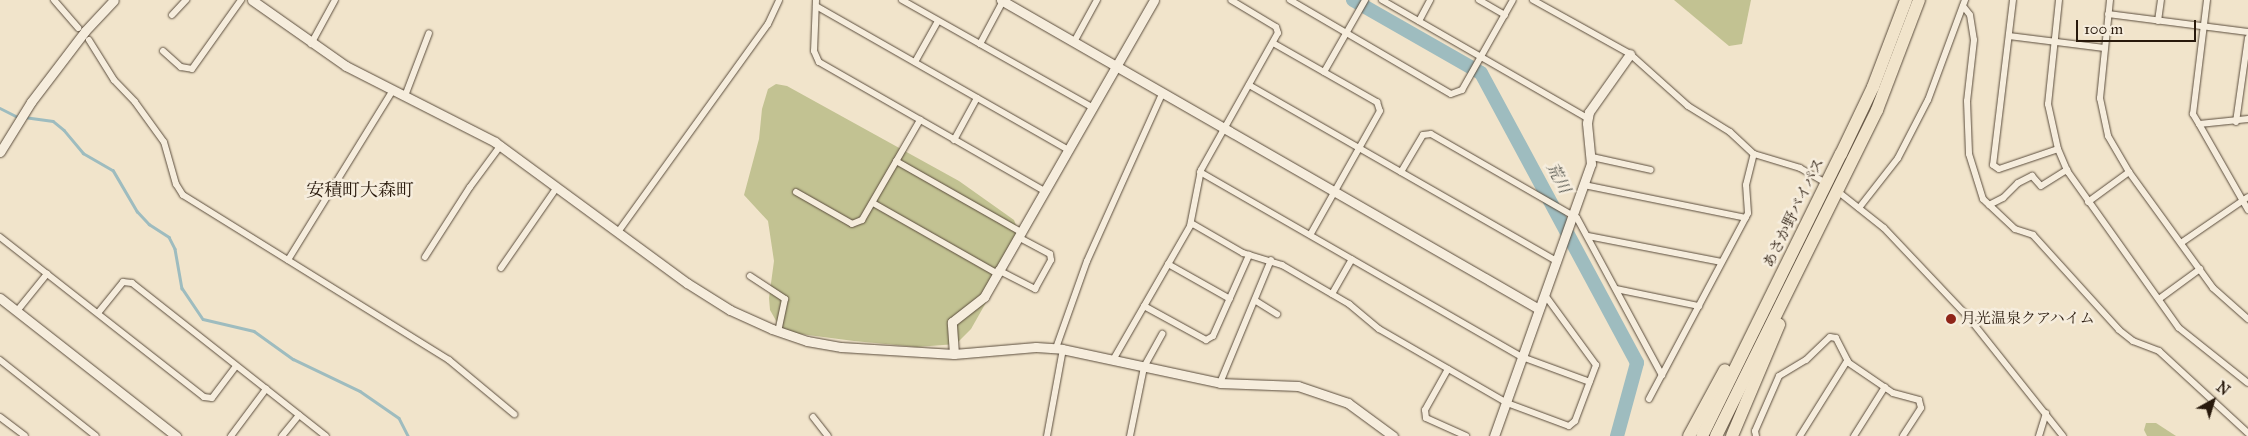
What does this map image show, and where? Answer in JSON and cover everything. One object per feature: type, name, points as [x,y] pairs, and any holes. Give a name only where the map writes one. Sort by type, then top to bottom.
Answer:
[{"type":"highway","name":"あさか野バイパス","points":[[1702,436],[1827,184],[1873,86],[1906,0]]},
{"type":"highway","name":"あさか野バイパス","points":[[1716,436],[1877,110],[1919,0]]},
{"type":"highway","points":[[1732,436],[1815,237]]},
{"type":"highway","points":[[1688,436],[1767,287],[1794,248]]},
{"type":"street","points":[[54,0],[78,28]]},
{"type":"street","points":[[0,152],[31,102],[85,32],[114,0]]},
{"type":"street","points":[[172,15],[186,0]]},
{"type":"street","points":[[163,51],[181,67],[192,69],[242,0]]},
{"type":"street","points":[[252,0],[311,44],[393,90],[501,146],[712,300],[778,331],[841,347],[954,354],[1036,347],[1060,349],[1220,383],[1274,383],[1327,394],[1358,409],[1393,436]]},
{"type":"street","points":[[311,44],[335,0]]},
{"type":"street","points":[[618,232],[768,24],[779,0]]},
{"type":"street","points":[[902,0],[1092,107]]},
{"type":"street","points":[[1074,42],[1097,0]]},
{"type":"street","points":[[954,354],[952,322],[979,304],[1154,0]]},
{"type":"street","points":[[1113,360],[1191,223],[1200,172],[1279,32],[1276,27],[1231,0]]},
{"type":"street","points":[[1290,0],[1450,93],[1462,90],[1513,0]]},
{"type":"street","points":[[1324,72],[1365,0]]},
{"type":"street","points":[[1382,0],[1587,118]]},
{"type":"street","points":[[1419,22],[1430,0]]},
{"type":"street","points":[[1479,0],[1505,15]]},
{"type":"street","points":[[1533,0],[1630,54],[1688,106],[1723,127],[1754,154],[1800,168],[1838,191],[1884,228],[1969,318],[2063,436]]},
{"type":"street","points":[[2014,0],[1993,166],[1999,169],[2058,149]]},
{"type":"street","points":[[2059,0],[2048,104],[2058,149],[2067,170],[2159,299],[2194,342],[2248,382]]},
{"type":"street","points":[[2110,0],[2100,98],[2102,118],[2113,147],[2129,172],[2219,294],[2248,319]]},
{"type":"street","points":[[2158,21],[2161,0]]},
{"type":"street","points":[[2207,0],[2193,114],[2245,199],[2248,210]]},
{"type":"street","points":[[980,44],[1002,1],[1539,310]]},
{"type":"street","points":[[1044,191],[819,62],[814,51],[816,3],[1067,149]]},
{"type":"street","points":[[1859,208],[1898,158],[1928,100],[1964,3]]},
{"type":"street","points":[[1964,3],[1970,15],[1974,40],[1967,101],[1969,154],[1980,194],[1989,205],[2015,228],[2033,235],[2118,330],[2133,341],[2159,352],[2248,434]]},
{"type":"street","points":[[2108,14],[2248,32]]},
{"type":"street","points":[[915,62],[938,21]]},
{"type":"street","points":[[405,96],[429,33]]},
{"type":"street","points":[[2009,36],[2104,48]]},
{"type":"street","points":[[2236,122],[2248,38]]},
{"type":"street","points":[[88,40],[114,80],[135,102],[164,142],[180,191],[449,360],[514,414]]},
{"type":"street","points":[[1272,43],[1378,104],[1379,112],[1310,235]]},
{"type":"street","points":[[1494,436],[1584,185],[1592,157],[1587,118],[1591,108],[1630,54]]},
{"type":"street","points":[[1250,85],[1556,261]]},
{"type":"street","points":[[288,260],[393,90]]},
{"type":"street","points":[[1047,436],[1060,349],[1087,261],[1162,94]]},
{"type":"street","points":[[954,140],[978,98]]},
{"type":"street","points":[[2199,124],[2236,122],[2248,119]]},
{"type":"street","points":[[796,192],[853,224],[862,220],[920,120]]},
{"type":"street","points":[[1402,172],[1423,135],[1431,134],[1573,215],[1588,236],[1662,375]]},
{"type":"street","points":[[425,257],[470,187],[501,146]]},
{"type":"street","points":[[1650,399],[1746,218],[1746,185],[1754,154]]},
{"type":"street","points":[[1592,157],[1651,170]]},
{"type":"street","points":[[873,203],[997,272],[1035,289],[1051,260],[1050,254],[1019,234],[896,161]]},
{"type":"street","points":[[1989,205],[2003,198],[2018,184],[2032,176],[2041,186],[2067,170]]},
{"type":"street","points":[[1200,172],[1522,357],[1590,382]]},
{"type":"street","points":[[2088,202],[2129,172]]},
{"type":"street","points":[[1584,185],[1746,218]]},
{"type":"street","points":[[501,268],[558,187]]},
{"type":"street","points":[[2181,243],[2245,199]]},
{"type":"street","points":[[1191,223],[1249,255],[1271,260],[1332,294],[1378,329],[1507,403],[1569,426],[1576,421],[1596,364],[1545,295]]},
{"type":"street","points":[[1588,236],[1722,262]]},
{"type":"street","points":[[0,238],[204,397],[212,398],[236,366]]},
{"type":"street","points":[[1144,306],[1205,340],[1213,336],[1249,255]]},
{"type":"street","points":[[1332,294],[1352,259]]},
{"type":"street","points":[[1220,383],[1256,301],[1271,260]]},
{"type":"street","points":[[1168,264],[1230,299]]},
{"type":"street","points":[[2159,299],[2200,269]]},
{"type":"street","points":[[17,311],[47,274]]},
{"type":"street","points":[[750,276],[786,299],[778,331]]},
{"type":"street","points":[[98,313],[123,282],[132,283],[326,436]]},
{"type":"street","points":[[1616,289],[1698,306]]},
{"type":"street","points":[[0,298],[176,436]]},
{"type":"street","points":[[1256,301],[1277,314]]},
{"type":"street","points":[[1130,436],[1144,367],[1162,334]]},
{"type":"street","points":[[1756,436],[1755,431],[1782,373],[1806,360],[1830,337],[1836,338],[1847,361],[1885,387],[1919,400],[1921,408],[1904,436]]},
{"type":"street","points":[[0,360],[96,436]]},
{"type":"street","points":[[1800,436],[1847,361]]},
{"type":"street","points":[[1448,369],[1425,410],[1426,418],[1466,436]]},
{"type":"street","points":[[1854,436],[1885,387]]},
{"type":"street","points":[[231,436],[266,389]]},
{"type":"street","points":[[2039,436],[2046,413]]},
{"type":"street","points":[[282,436],[299,415]]},
{"type":"street","points":[[0,417],[25,436]]},
{"type":"street","points":[[813,417],[828,436]]},
{"type":"green space","points":[[1674,0],[1751,0],[1742,44],[1729,46]]},
{"type":"green space","points":[[776,84],[787,86],[959,181],[1014,220],[1019,233],[1017,248],[971,329],[956,344],[917,347],[854,341],[785,332],[779,326],[770,310],[769,298],[774,261],[768,221],[744,195],[759,139],[762,109],[768,89]]},
{"type":"green space","points":[[2146,423],[2156,423],[2176,436],[2147,436],[2144,430]]},
{"type":"waterway","name":"荒川","points":[[1353,0],[1481,73],[1637,363],[1617,436]]},
{"type":"waterway","points":[[0,108],[18,117]]},
{"type":"waterway","points":[[24,117],[53,121],[64,130],[83,153],[113,170],[137,211],[149,224],[169,237],[175,249],[182,288],[203,319],[254,331],[293,359],[360,391],[399,418],[408,436]]},
{"type":"place","name":"月光温泉クアハイム","points":[[1951,319]]},
{"type":"district","name":"安積町大森町","points":[[360,190]]}]
